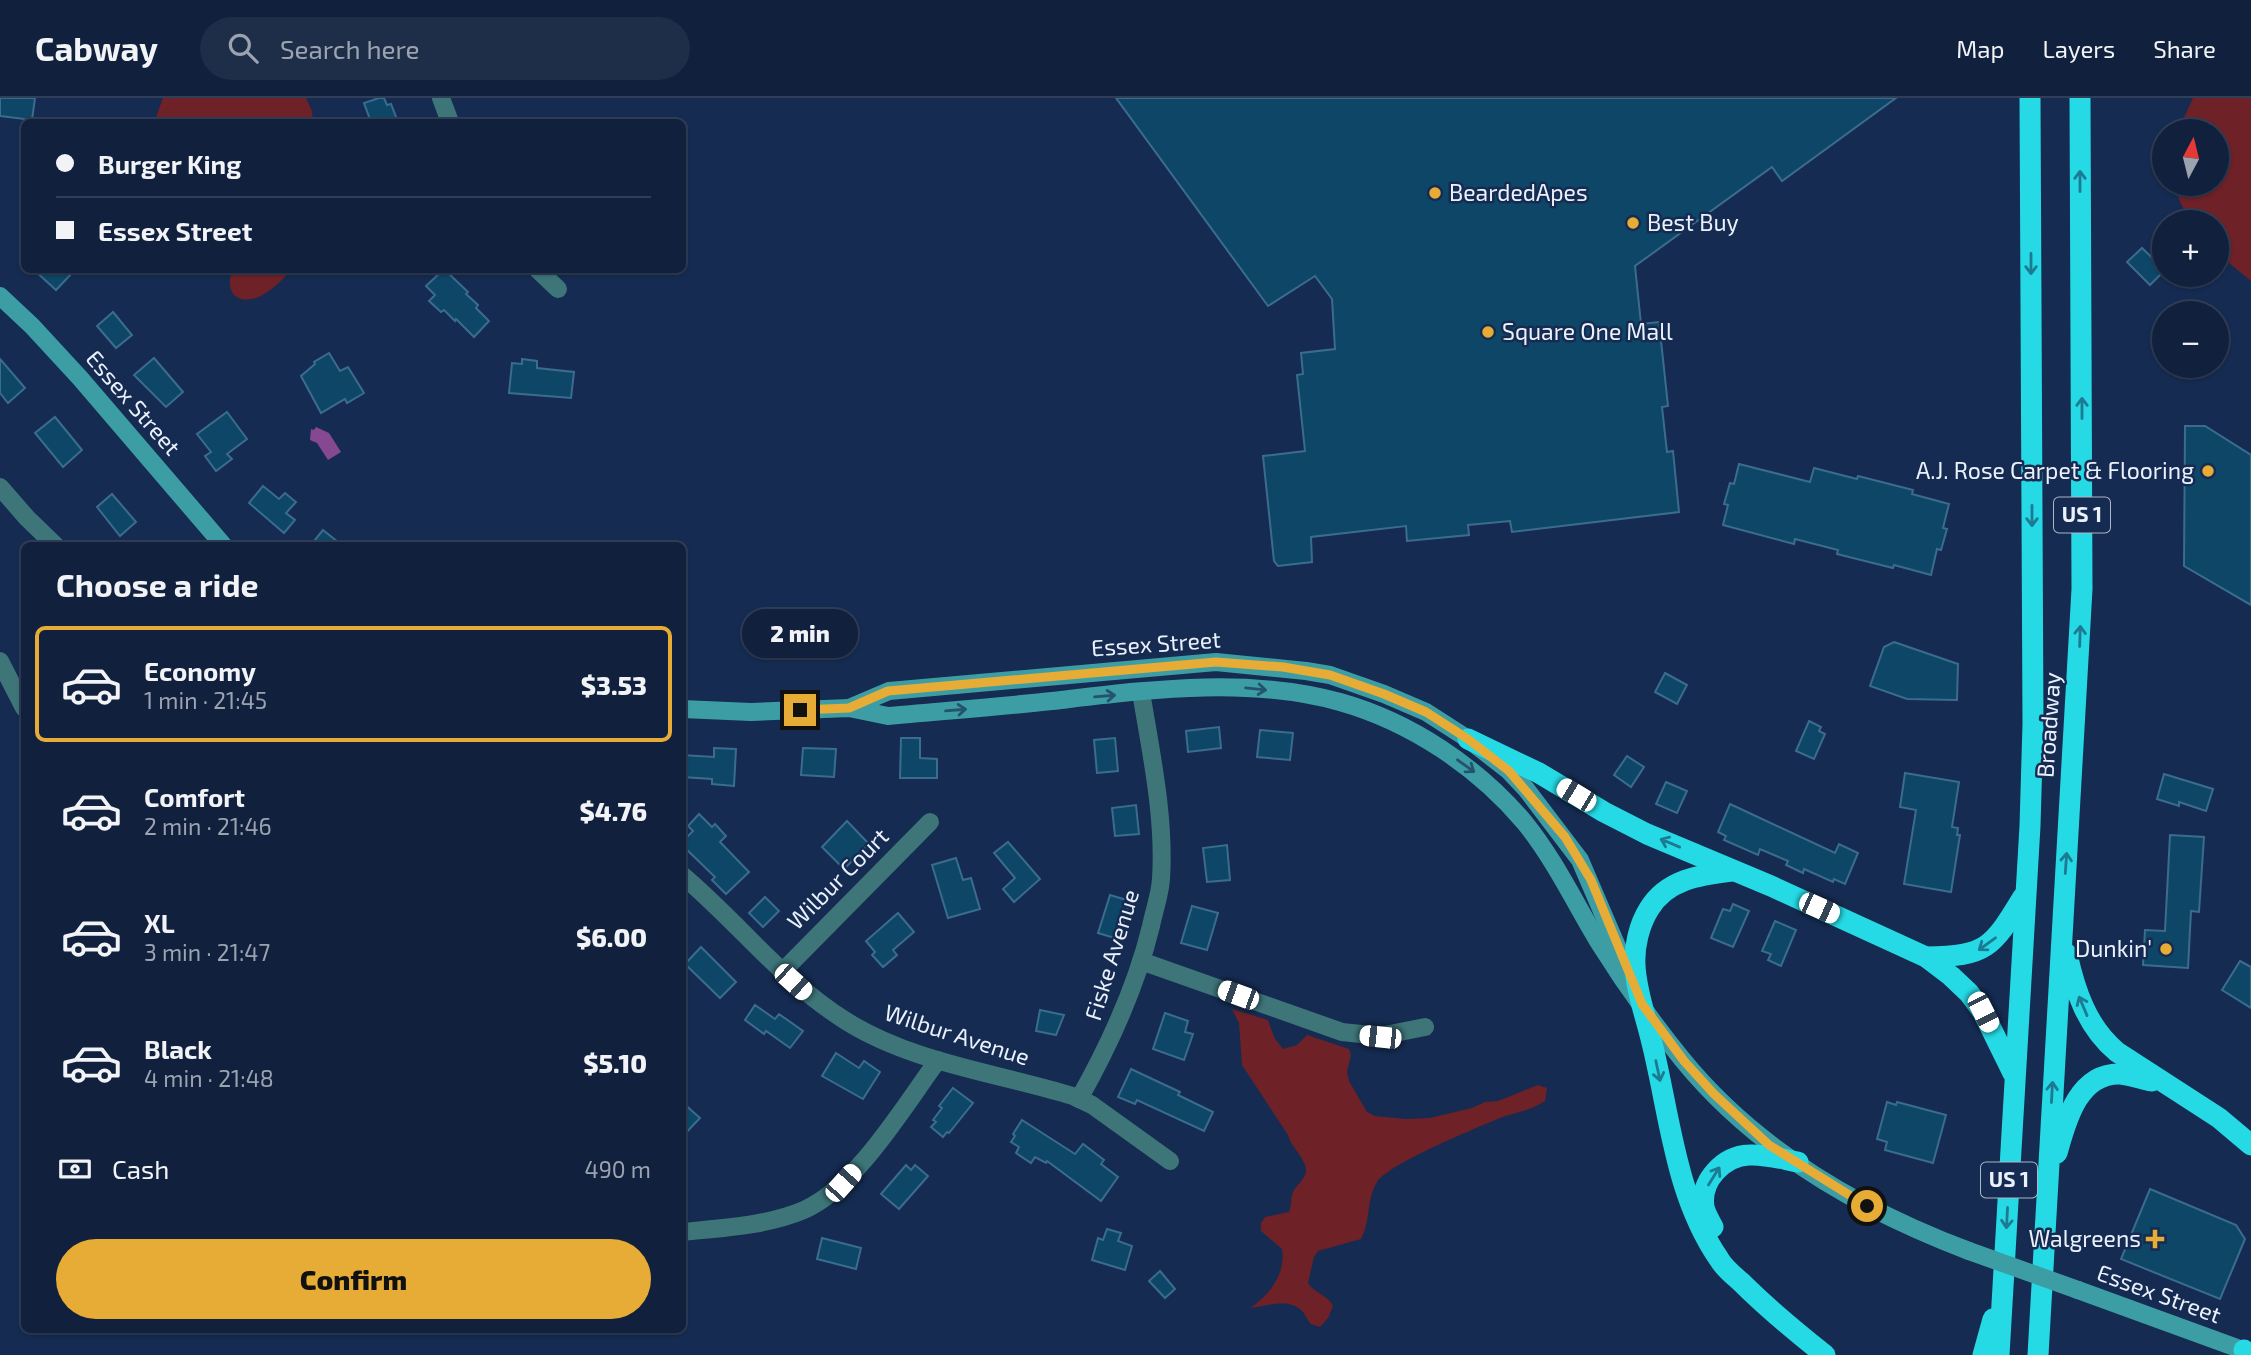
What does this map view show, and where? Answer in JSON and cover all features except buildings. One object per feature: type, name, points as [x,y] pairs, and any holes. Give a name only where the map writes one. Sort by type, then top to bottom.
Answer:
[{"type":"highway","name":"Broadway","points":[[1999,1355],[2033,724],[2030,98]]},
{"type":"highway","name":"Broadway","points":[[2038,1355],[2082,589],[2080,98]]},
{"type":"highway","points":[[1468,739],[1539,773],[1623,822],[1926,957],[1969,993],[1983,1012],[2014,1076]]},
{"type":"highway","points":[[1732,871],[1695,876],[1675,884],[1659,896],[1648,909],[1636,947],[1634,966],[1686,1195],[1696,1222],[1720,1261],[1748,1289],[1825,1355]]},
{"type":"highway","points":[[1926,957],[1966,955],[1987,946],[2004,928],[2025,894]]},
{"type":"highway","points":[[2062,931],[2071,971],[2083,1006],[2099,1034],[2117,1052],[2218,1118],[2251,1144]]},
{"type":"highway","points":[[2047,1185],[2072,1111],[2078,1098],[2090,1084],[2102,1077],[2119,1074],[2166,1085]]},
{"type":"highway","points":[[1798,1162],[1760,1154],[1731,1158],[1719,1166],[1710,1178],[1704,1195],[1704,1208],[1727,1254],[1842,1355]]},
{"type":"highway","points":[[1983,1355],[2003,1284]]},
{"type":"highway","points":[[2041,1293],[2048,1355]]},
{"type":"main road","name":"Essex Street","points":[[0,296],[80,378],[221,542]]},
{"type":"main road","name":"Essex Street","points":[[849,708],[888,691],[1216,662],[1283,667],[1330,675],[1403,702],[1426,712],[1468,739],[1509,771],[1526,789],[1580,860],[1642,1004]]},
{"type":"main road","name":"Essex Street","points":[[686,709],[751,712],[849,708],[888,716],[1218,686],[1308,695],[1340,702],[1367,712],[1427,740],[1454,757],[1478,775],[1524,822],[1563,879],[1600,943],[1684,1061],[1714,1094],[1769,1145],[1880,1213],[1969,1251],[2249,1352]]},
{"type":"street","points":[[441,98],[449,119]]},
{"type":"street","points":[[541,273],[558,289]]},
{"type":"street","points":[[0,487],[53,542]]},
{"type":"street","points":[[0,661],[21,702]]},
{"type":"street","name":"Fiske Avenue","points":[[1079,1099],[1116,1030],[1141,961],[1161,881],[1157,794],[1141,692]]},
{"type":"street","name":"Wilbur Court","points":[[782,972],[930,822]]},
{"type":"street","name":"Wilbur Avenue","points":[[686,879],[804,992],[857,1028],[895,1045],[938,1059],[1079,1099],[1092,1105],[1170,1161]]},
{"type":"street","points":[[1141,961],[1342,1032],[1380,1037],[1425,1027]]},
{"type":"street","points":[[686,1232],[739,1226],[784,1217],[829,1195],[876,1144],[938,1059]]},
{"type":"shaded area","points":[[163,98],[306,98],[313,119],[152,119],[156,117]]},
{"type":"shaded area","points":[[2193,98],[2251,98],[2251,281],[2229,263],[2229,210],[2184,210],[2178,196],[2230,196],[2230,119],[2183,119]]},
{"type":"shaded area","points":[[231,273],[288,273],[265,293],[248,299],[233,294]]},
{"type":"shaded area","points":[[316,427],[329,433],[341,452],[328,460],[317,443],[310,440],[311,429]]},
{"type":"shaded area","points":[[1232,1009],[1268,1020],[1274,1037],[1283,1049],[1297,1045],[1307,1035],[1349,1049],[1349,1081],[1367,1112],[1375,1116],[1430,1118],[1472,1108],[1485,1102],[1498,1101],[1538,1085],[1547,1088],[1545,1101],[1434,1147],[1384,1174],[1371,1196],[1361,1239],[1318,1251],[1314,1257],[1308,1283],[1333,1306],[1320,1327],[1311,1324],[1302,1311],[1290,1304],[1250,1308],[1270,1290],[1282,1267],[1282,1249],[1261,1231],[1261,1223],[1265,1217],[1289,1212],[1292,1195],[1306,1170],[1288,1135],[1242,1065],[1239,1023]]},
{"type":"place","name":"BeardedApes","points":[[1435,193]]},
{"type":"place","name":"Best Buy","points":[[1633,223]]},
{"type":"place","name":"Square One Mall","points":[[1488,332]]},
{"type":"place","name":"A.J. Rose Carpet & Flooring","points":[[2208,471]]},
{"type":"place","name":"Dunkin'","points":[[2166,949]]},
{"type":"place","name":"Walgreens","points":[[2155,1239]]},
{"type":"route","points":[[800,710],[849,708],[888,691],[1216,662],[1283,667],[1330,675],[1370,688],[1426,712],[1498,761],[1526,789],[1565,837],[1591,880],[1642,1004],[1684,1061],[1714,1094],[1769,1145],[1867,1206]]}]
